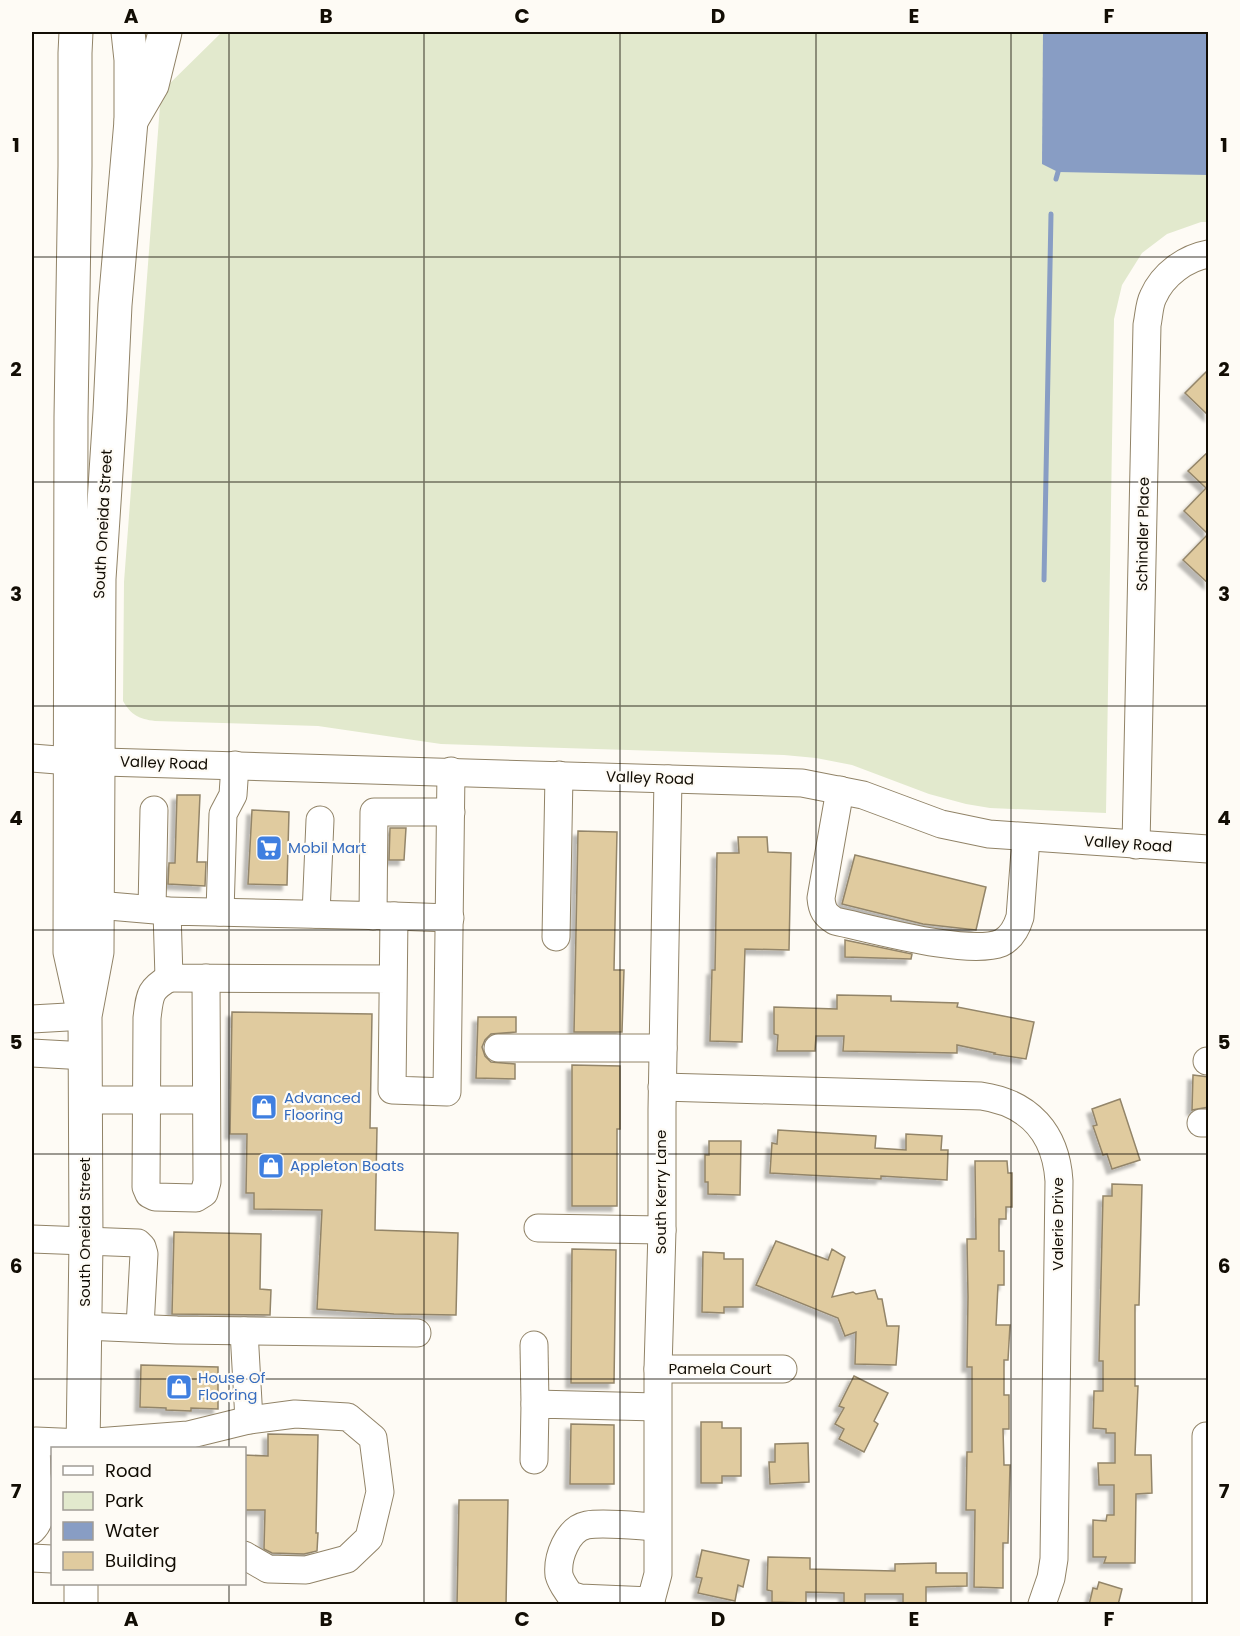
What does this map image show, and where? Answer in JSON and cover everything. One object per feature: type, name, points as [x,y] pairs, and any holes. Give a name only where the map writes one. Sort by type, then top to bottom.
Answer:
[{"type":"main road","name":"South Oneida Street","points":[[76,32],[71,417],[83,761],[97,905],[97,952],[85,1016],[86,1242],[83,1446]]},
{"type":"main road","name":"South Oneida Street","points":[[85,1016],[69,952],[99,579],[115,305],[131,120],[131,60],[128,32]]},
{"type":"main road","points":[[131,120],[152,85],[165,32]]},
{"type":"main road","points":[[81,1585],[81,1605]]},
{"type":"street","name":"Schindler Place","points":[[1136,845],[1147,325],[1153,296],[1169,274],[1193,257],[1209,254]]},
{"type":"street","name":"Valley Road","points":[[32,758],[802,783],[863,795],[941,824],[989,834],[1209,849]]},
{"type":"street","points":[[220,912],[223,814],[233,795],[236,765]]},
{"type":"street","points":[[451,771],[451,812],[450,918],[447,1092],[392,1090],[393,979],[384,916],[374,812],[451,812]]},
{"type":"street","points":[[556,937],[559,776]]},
{"type":"street","name":"South Kerry Lane","points":[[651,1603],[658,1574],[657,1407],[662,1230],[662,1088],[668,779]]},
{"type":"street","points":[[840,790],[821,898],[825,915],[835,921],[956,946],[988,946],[1004,942],[1016,929],[1020,918],[1026,838]]},
{"type":"street","points":[[154,810],[160,910],[169,978]]},
{"type":"street","points":[[316,914],[320,820]]},
{"type":"street","points":[[97,905],[160,910],[450,918]]},
{"type":"street","points":[[206,978],[207,1182],[204,1194],[196,1198],[155,1197],[149,1194],[146,1187],[146,1100],[147,1018],[149,998],[155,986],[169,978],[206,978],[393,979]]},
{"type":"street","points":[[32,1018],[85,1016]]},
{"type":"street","points":[[498,1048],[663,1048]]},
{"type":"street","points":[[32,1053],[86,1056]]},
{"type":"street","name":"Valerie Drive","points":[[662,1088],[981,1096],[1012,1103],[1038,1123],[1047,1136],[1058,1164],[1059,1181],[1054,1559],[1051,1578],[1042,1605]]},
{"type":"street","points":[[86,1100],[206,1100]]},
{"type":"street","points":[[538,1228],[662,1230]]},
{"type":"street","points":[[32,1239],[138,1243],[144,1254],[140,1327]]},
{"type":"street","points":[[84,1326],[177,1330],[417,1333]]},
{"type":"street","points":[[244,1330],[249,1420]]},
{"type":"street","points":[[534,1345],[534,1460]]},
{"type":"street","name":"Pamela Court","points":[[658,1370],[783,1369]]},
{"type":"street","points":[[534,1404],[657,1407]]},
{"type":"street","points":[[32,1530],[39,1520],[40,1496],[34,1477],[34,1431],[83,1446],[128,1445],[188,1436],[249,1420],[295,1414],[348,1418],[373,1437],[380,1492],[369,1538],[347,1559],[306,1570],[268,1569],[246,1556]]},
{"type":"street","points":[[1206,1436],[1206,1604],[1209,1604]]},
{"type":"street","points":[[651,1603],[580,1598],[570,1595],[560,1576],[559,1566],[566,1544],[574,1532],[585,1525],[657,1527]]},
{"type":"street","points":[[32,1558],[51,1559]]},
{"type":"green space","points":[[222,32],[1208,32],[1208,222],[1201,222],[1167,234],[1142,253],[1122,285],[1114,319],[1106,813],[990,808],[966,804],[929,794],[852,765],[816,758],[784,755],[441,744],[318,726],[155,721],[132,713],[123,701],[124,582],[161,92]]},
{"type":"water","points":[[1043,32],[1208,32],[1208,175],[1058,172],[1042,164]]},
{"type":"building","points":[[1209,369],[1209,416],[1185,393]]},
{"type":"building","points":[[1209,451],[1209,584],[1183,560],[1208,534],[1184,511],[1206,488],[1188,471]]},
{"type":"building","points":[[177,795],[200,795],[197,862],[206,862],[205,886],[168,884],[169,863],[175,863]]},
{"type":"building","name":"Mobil Mart","points":[[252,810],[289,812],[287,885],[248,884]]},
{"type":"building","points":[[390,828],[406,828],[404,860],[389,860]]},
{"type":"building","points":[[578,831],[617,832],[614,970],[624,970],[622,1032],[574,1032]]},
{"type":"building","points":[[738,837],[767,837],[768,852],[791,853],[789,950],[745,949],[742,1042],[710,1041],[712,970],[715,970],[717,853],[739,853]]},
{"type":"building","points":[[855,855],[986,887],[976,930],[923,924],[842,904]]},
{"type":"building","points":[[845,940],[912,954],[911,959],[845,957]]},
{"type":"building","points":[[837,995],[891,996],[891,1001],[958,1003],[957,1007],[1034,1022],[1026,1059],[957,1045],[957,1053],[843,1051],[844,1036],[816,1036],[815,1051],[777,1051],[778,1035],[774,1034],[774,1007],[837,1009]]},
{"type":"building","points":[[232,1012],[372,1014],[370,1128],[377,1128],[375,1230],[458,1233],[456,1315],[317,1309],[322,1210],[254,1209],[254,1193],[246,1193],[247,1134],[230,1134]]},
{"type":"building","points":[[478,1017],[516,1017],[516,1032],[491,1034],[482,1047],[485,1056],[491,1062],[515,1064],[515,1079],[476,1078]]},
{"type":"building","points":[[572,1065],[620,1066],[617,1206],[572,1206]]},
{"type":"building","points":[[1193,1075],[1209,1077],[1209,1107],[1192,1110]]},
{"type":"building","points":[[1120,1099],[1140,1160],[1112,1169],[1107,1154],[1103,1155],[1093,1126],[1097,1125],[1092,1109]]},
{"type":"building","points":[[778,1130],[876,1136],[875,1148],[906,1150],[906,1134],[942,1136],[941,1150],[948,1150],[947,1180],[770,1173],[772,1143],[777,1144]]},
{"type":"building","points":[[709,1141],[741,1141],[740,1195],[708,1194],[708,1182],[705,1182],[705,1155],[709,1155]]},
{"type":"building","points":[[975,1161],[1007,1161],[1008,1173],[1012,1173],[1012,1207],[1006,1207],[1006,1219],[999,1219],[999,1251],[1004,1251],[1004,1285],[998,1285],[996,1325],[1010,1325],[1008,1360],[1004,1360],[1004,1395],[1009,1395],[1009,1429],[1003,1429],[1004,1465],[1010,1465],[1008,1543],[1003,1543],[1003,1588],[974,1587],[975,1510],[966,1510],[967,1452],[972,1452],[972,1367],[967,1367],[967,1239],[976,1239]]},
{"type":"building","points":[[1112,1184],[1142,1185],[1139,1305],[1135,1305],[1135,1386],[1138,1386],[1135,1455],[1151,1455],[1152,1493],[1136,1494],[1135,1563],[1104,1563],[1106,1557],[1093,1557],[1093,1520],[1106,1521],[1107,1515],[1114,1515],[1114,1485],[1099,1485],[1098,1463],[1115,1463],[1115,1433],[1106,1433],[1106,1429],[1093,1428],[1094,1391],[1103,1391],[1103,1361],[1099,1361],[1103,1196],[1112,1196]]},
{"type":"building","points":[[174,1232],[261,1234],[260,1289],[271,1290],[270,1315],[172,1314]]},
{"type":"building","points":[[776,1241],[828,1260],[832,1249],[845,1257],[832,1297],[875,1290],[878,1299],[882,1299],[887,1326],[899,1326],[896,1365],[855,1364],[856,1332],[845,1336],[838,1318],[756,1285]]},
{"type":"building","points":[[572,1249],[616,1250],[614,1383],[571,1383]]},
{"type":"building","points":[[703,1252],[724,1253],[724,1259],[743,1259],[743,1307],[724,1307],[724,1313],[702,1312]]},
{"type":"building","name":"House Of Flooring","points":[[141,1365],[218,1367],[218,1409],[191,1408],[191,1411],[140,1407]]},
{"type":"building","points":[[854,1376],[888,1393],[874,1421],[878,1424],[864,1452],[839,1439],[844,1429],[835,1424],[844,1408],[839,1406]]},
{"type":"building","points":[[701,1422],[722,1422],[722,1428],[741,1428],[741,1476],[722,1476],[722,1483],[701,1483]]},
{"type":"building","points":[[571,1424],[614,1425],[614,1484],[570,1484]]},
{"type":"building","points":[[268,1434],[318,1435],[317,1551],[304,1554],[272,1553],[264,1549],[265,1510],[246,1510],[246,1455],[268,1456]]},
{"type":"building","points":[[808,1443],[809,1482],[770,1484],[769,1462],[775,1462],[775,1444]]},
{"type":"building","points":[[459,1500],[508,1500],[506,1605],[457,1605]]},
{"type":"building","points":[[702,1550],[749,1560],[743,1587],[738,1585],[735,1601],[698,1593],[702,1578],[696,1577]]},
{"type":"building","points":[[768,1557],[810,1558],[810,1569],[895,1571],[895,1564],[936,1563],[936,1573],[967,1573],[967,1586],[926,1587],[926,1603],[903,1603],[903,1594],[865,1594],[865,1605],[844,1605],[844,1593],[806,1592],[806,1603],[772,1602],[772,1591],[767,1590]]},
{"type":"building","points":[[1099,1582],[1122,1589],[1118,1605],[1089,1605],[1093,1588],[1097,1589]]},
{"type":"waterway","points":[[1056,179],[1058,172]]},
{"type":"waterway","points":[[1044,580],[1051,214]]},
{"type":"place","name":"Mobil Mart","points":[[269,848]]},
{"type":"place","name":"Advanced Flooring","points":[[264,1107]]},
{"type":"place","name":"Appleton Boats","points":[[271,1166]]},
{"type":"place","name":"House Of Flooring","points":[[179,1387]]}]
